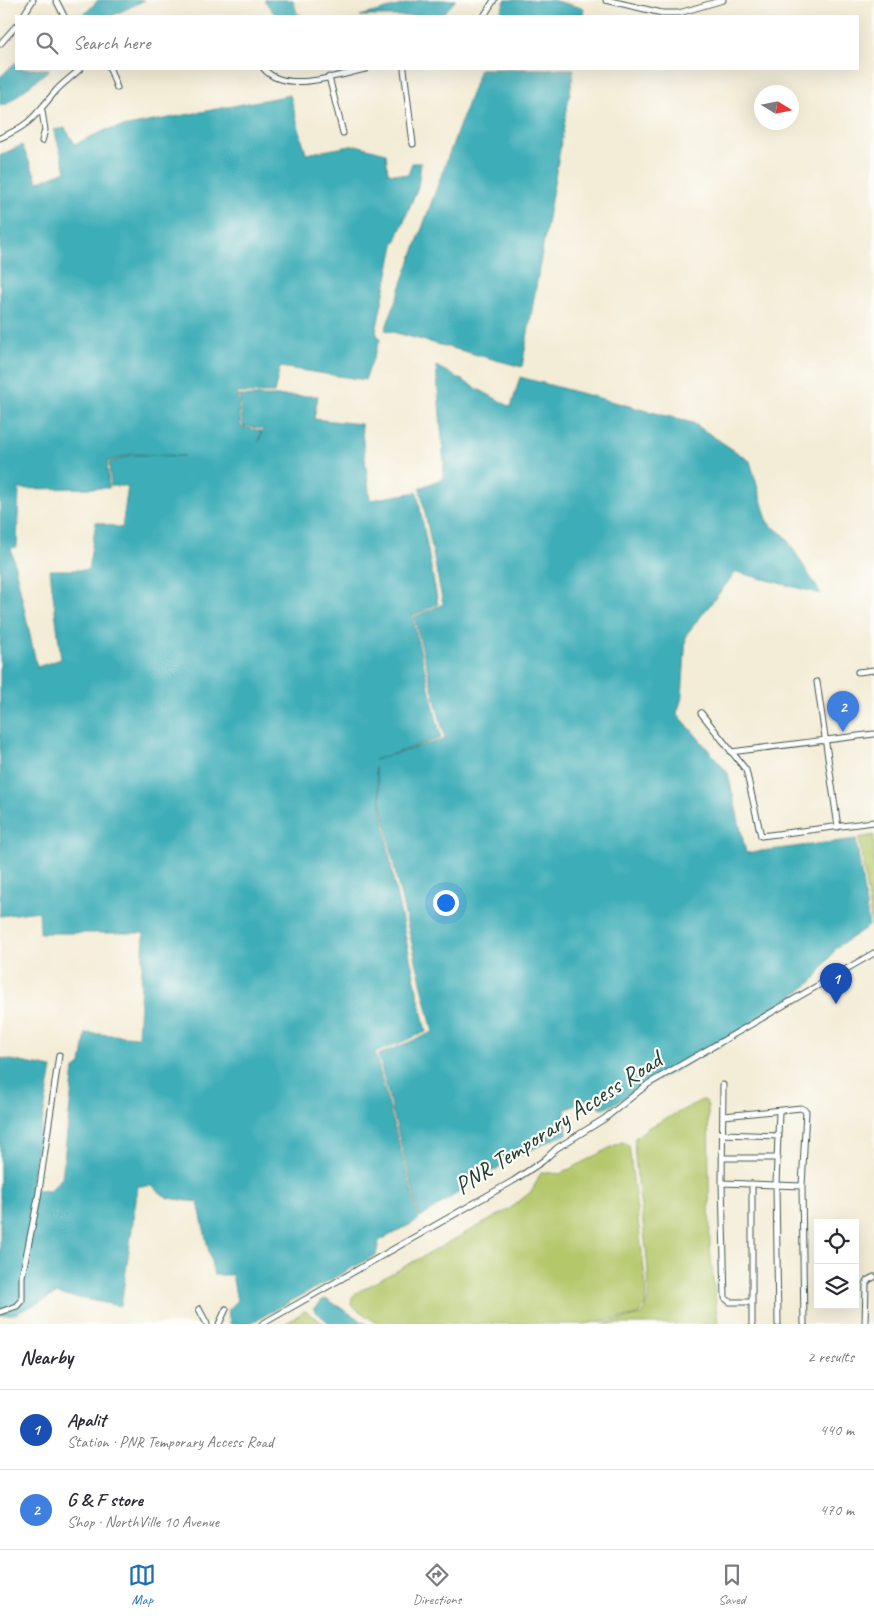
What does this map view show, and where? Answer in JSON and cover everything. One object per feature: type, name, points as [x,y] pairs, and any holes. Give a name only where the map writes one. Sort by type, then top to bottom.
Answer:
[{"type":"street","points":[[24,15],[33,0]]},
{"type":"street","points":[[56,0],[64,15]]},
{"type":"street","points":[[485,15],[494,0]]},
{"type":"street","points":[[606,0],[662,13],[679,13],[724,0]]},
{"type":"street","points":[[0,44],[15,27]]},
{"type":"street","points":[[0,138],[17,131],[42,111],[54,92],[79,70]]},
{"type":"street","points":[[110,70],[117,88]]},
{"type":"street","points":[[265,70],[277,79],[290,83],[362,70]]},
{"type":"street","points":[[404,70],[413,144]]},
{"type":"street","points":[[330,77],[344,133]]},
{"type":"street","points":[[42,111],[45,130],[42,141]]},
{"type":"street","points":[[858,672],[874,670]]},
{"type":"street","points":[[817,682],[838,827]]},
{"type":"street","points":[[701,713],[746,770],[762,836],[874,822]]},
{"type":"street","points":[[731,752],[874,734]]},
{"type":"street","name":"PNR Temporary Access Road","points":[[262,1324],[513,1181],[543,1161],[557,1148],[604,1119],[648,1084],[874,953]]},
{"type":"street","points":[[0,1312],[17,1306],[22,1300],[22,1276],[38,1198],[59,1055]]},
{"type":"street","points":[[723,1085],[722,1183],[725,1298],[730,1302],[751,1302]]},
{"type":"street","points":[[724,1116],[779,1112],[801,1108],[806,1111],[802,1186],[804,1324]]},
{"type":"street","points":[[778,1324],[776,1184],[779,1112]]},
{"type":"street","points":[[724,1134],[779,1136]]},
{"type":"street","points":[[722,1158],[778,1158]]},
{"type":"street","points":[[722,1183],[802,1186]]},
{"type":"street","points":[[752,1184],[752,1324]]},
{"type":"street","points":[[865,1324],[866,1284],[868,1280],[874,1278]]},
{"type":"street","points":[[219,1324],[226,1309]]},
{"type":"street","points":[[199,1310],[207,1324]]},
{"type":"green space","points":[[874,835],[874,925],[872,926],[859,838]]},
{"type":"green space","points":[[702,1100],[706,1101],[708,1107],[710,1249],[718,1324],[602,1324],[642,1315],[647,1303],[647,1260],[637,1177],[635,1138],[648,1128]]},
{"type":"green space","points":[[621,1142],[629,1146],[646,1286],[645,1306],[639,1315],[584,1324],[378,1324],[351,1305],[352,1297],[356,1293],[508,1210],[532,1191],[541,1172],[560,1174]]},
{"type":"green space","points":[[305,1311],[324,1324],[285,1324],[303,1312]]},
{"type":"water","points":[[98,0],[145,0],[114,15],[80,15],[87,12]]},
{"type":"water","points":[[264,0],[293,0],[297,13],[301,15],[275,15]]},
{"type":"water","points":[[420,0],[456,0],[442,15],[364,15]]},
{"type":"water","points":[[505,0],[551,0],[584,8],[583,15],[499,15]]},
{"type":"water","points":[[15,63],[15,70],[49,70],[7,104],[0,106],[0,77]]},
{"type":"water","points":[[480,70],[574,70],[522,367],[385,330]]},
{"type":"water","points":[[290,95],[306,154],[356,145],[386,153],[388,173],[408,175],[412,163],[421,163],[418,187],[394,245],[376,332],[380,340],[365,380],[280,367],[274,393],[237,393],[241,427],[261,431],[259,442],[263,429],[243,426],[239,396],[318,396],[314,419],[361,424],[370,500],[417,492],[438,604],[412,616],[441,738],[374,760],[445,739],[414,617],[443,604],[420,488],[443,478],[444,464],[436,366],[511,407],[520,377],[693,423],[750,461],[768,523],[785,536],[821,594],[736,572],[686,635],[682,698],[677,713],[728,773],[746,853],[856,839],[869,926],[837,947],[813,981],[751,1029],[604,1109],[588,1099],[565,1110],[567,1134],[510,1161],[420,1218],[378,1055],[433,1032],[397,881],[375,767],[394,883],[426,1032],[375,1053],[419,1220],[379,1241],[376,1255],[249,1324],[230,1324],[228,1310],[237,1301],[232,1275],[214,1275],[198,1202],[167,1198],[152,1186],[138,1186],[121,1306],[56,1294],[15,1314],[0,1315],[0,1058],[52,1068],[30,1189],[48,1191],[62,1178],[74,1069],[81,1065],[86,1033],[138,1037],[144,933],[40,933],[39,911],[0,916],[0,155],[22,145],[38,182],[66,171],[54,130],[65,128],[75,144],[106,130]],"holes":[[[131,454],[184,456],[131,455],[109,463],[111,486],[128,486],[122,528],[96,522],[88,570],[50,570],[61,659],[37,667],[11,548],[17,547],[19,489],[109,488],[107,462]]]},
{"type":"water","points":[[327,1299],[366,1324],[330,1324],[313,1309],[322,1300]]},
{"type":"place","name":"G & F store","points":[[843,732]]},
{"type":"place","name":"Apalit","points":[[836,1004]]}]
